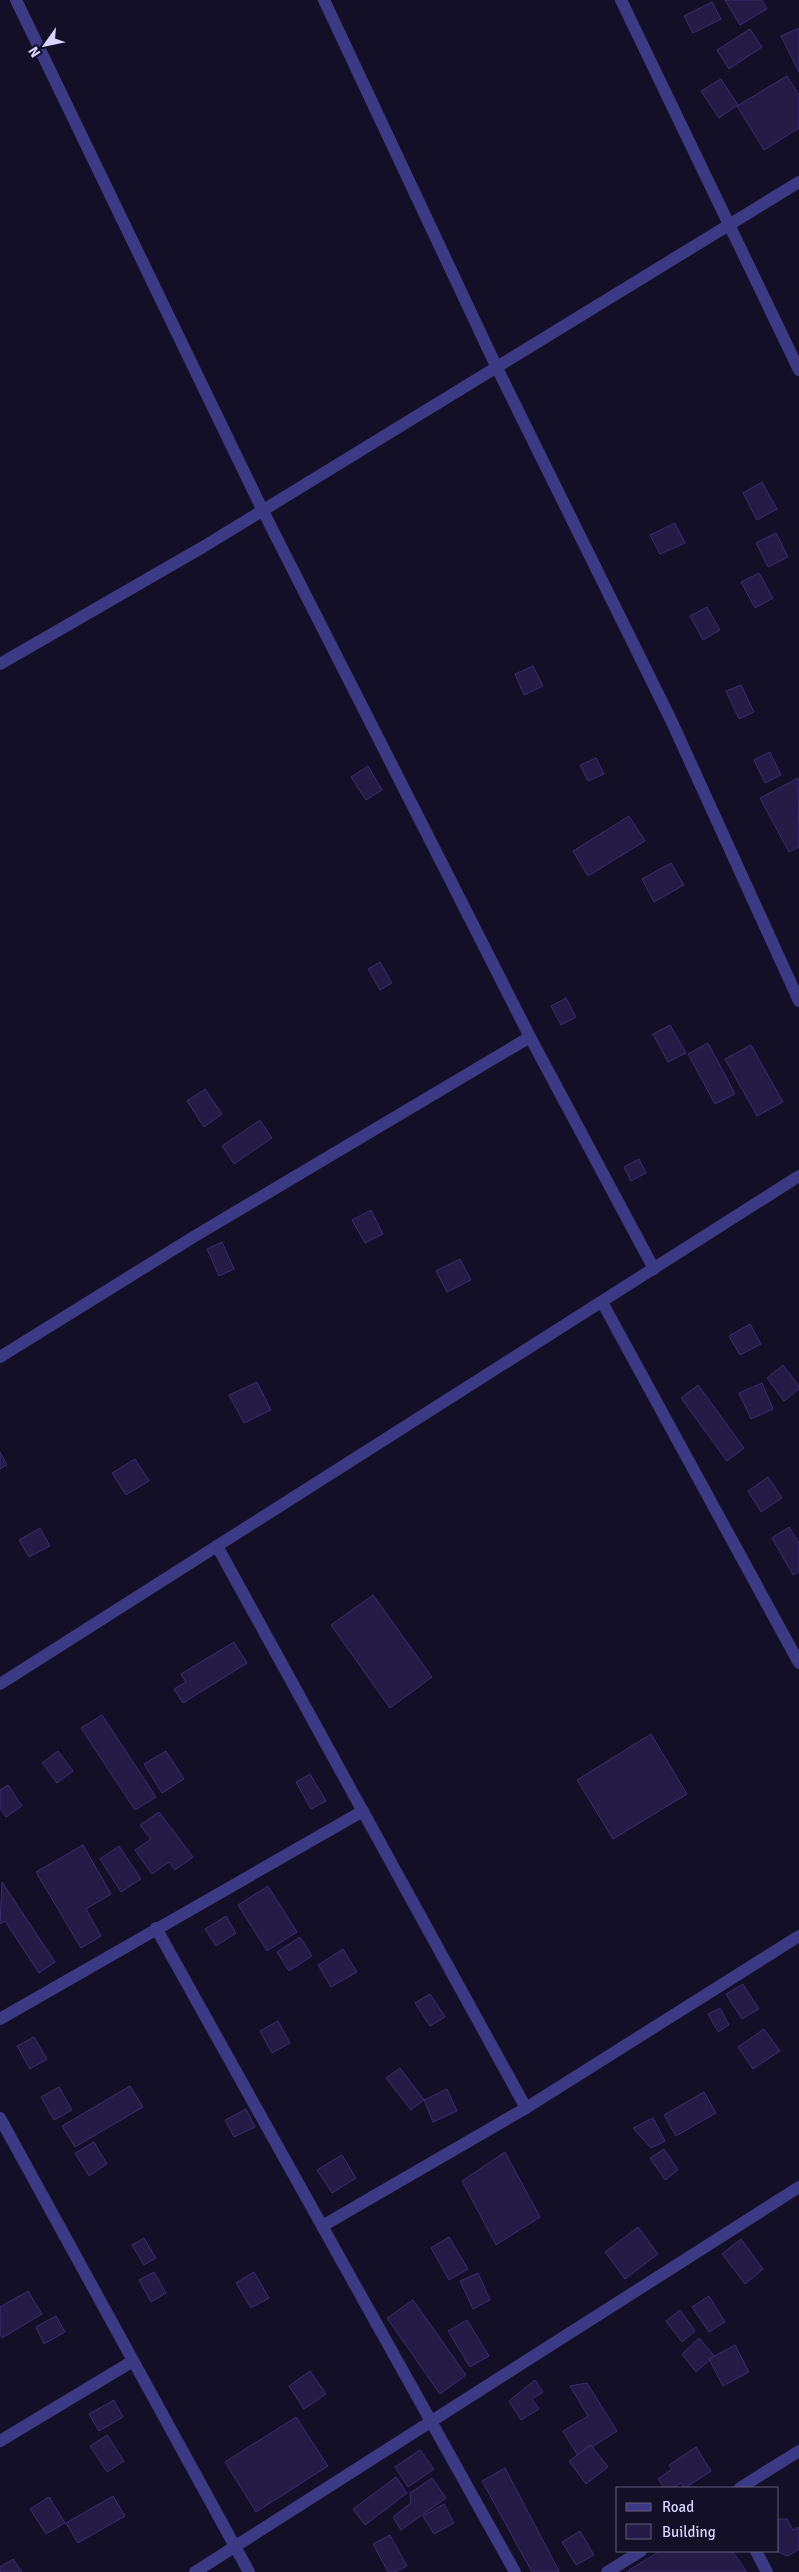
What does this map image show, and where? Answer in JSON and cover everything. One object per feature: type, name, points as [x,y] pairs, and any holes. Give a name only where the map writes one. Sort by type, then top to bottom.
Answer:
[{"type":"street","points":[[16,0],[263,511],[530,1037],[654,1269]]},
{"type":"street","points":[[324,0],[497,368],[671,720],[799,1001]]},
{"type":"street","points":[[621,0],[728,226],[799,370]]},
{"type":"street","points":[[0,664],[263,511],[799,182]]},
{"type":"street","points":[[0,1357],[195,1236],[530,1037]]},
{"type":"street","points":[[0,1684],[799,1176]]},
{"type":"street","points":[[602,1302],[799,1663]]},
{"type":"street","points":[[217,1546],[526,2108]]},
{"type":"street","points":[[0,2019],[156,1928],[362,1812]]},
{"type":"street","points":[[156,1928],[324,2225],[515,2572]]},
{"type":"street","points":[[324,2225],[526,2108],[799,1936]]},
{"type":"street","points":[[0,2118],[248,2572]]},
{"type":"street","points":[[195,2572],[799,2187]]},
{"type":"street","points":[[0,2441],[133,2361]]},
{"type":"street","points":[[742,2487],[799,2451]]},
{"type":"street","points":[[607,2572],[639,2552]]},
{"type":"street","points":[[757,2552],[768,2572]]},
{"type":"building","points":[[725,0],[762,0],[767,9],[740,25]]},
{"type":"building","points":[[712,2],[721,19],[693,33],[684,16]]},
{"type":"building","points":[[799,28],[799,72],[781,36]]},
{"type":"building","points":[[750,29],[762,47],[729,69],[717,50]]},
{"type":"building","points":[[787,76],[799,95],[799,128],[764,150],[737,106]]},
{"type":"building","points":[[721,79],[738,105],[719,118],[701,91]]},
{"type":"building","points":[[762,482],[777,509],[757,520],[743,493]]},
{"type":"building","points":[[675,523],[685,543],[660,554],[650,535]]},
{"type":"building","points":[[776,533],[788,557],[768,567],[756,543]]},
{"type":"building","points":[[759,573],[773,598],[755,608],[741,582]]},
{"type":"building","points":[[707,607],[720,630],[703,640],[690,616]]},
{"type":"building","points":[[533,666],[543,686],[524,695],[515,674]]},
{"type":"building","points":[[741,685],[754,712],[739,719],[726,691]]},
{"type":"building","points":[[770,752],[781,775],[765,783],[754,760]]},
{"type":"building","points":[[596,758],[604,774],[588,781],[580,765]]},
{"type":"building","points":[[368,766],[382,790],[366,800],[351,777]]},
{"type":"building","points":[[798,778],[799,847],[789,852],[760,798]]},
{"type":"building","points":[[629,816],[645,841],[588,876],[573,851]]},
{"type":"building","points":[[671,863],[684,885],[654,902],[642,879]]},
{"type":"building","points":[[380,962],[392,983],[380,990],[368,969]]},
{"type":"building","points":[[566,998],[576,1017],[561,1025],[551,1006]]},
{"type":"building","points":[[670,1025],[686,1053],[668,1062],[653,1034]]},
{"type":"building","points":[[708,1043],[735,1094],[715,1104],[688,1054]]},
{"type":"building","points":[[751,1045],[783,1102],[757,1116],[725,1059]]},
{"type":"building","points":[[205,1089],[222,1114],[204,1127],[187,1101]]},
{"type":"building","points":[[260,1120],[272,1138],[234,1164],[222,1146]]},
{"type":"building","points":[[639,1159],[646,1173],[631,1181],[624,1167]]},
{"type":"building","points":[[371,1210],[383,1234],[365,1243],[352,1220]]},
{"type":"building","points":[[222,1242],[234,1269],[219,1276],[207,1249]]},
{"type":"building","points":[[460,1259],[471,1280],[447,1292],[436,1271]]},
{"type":"building","points":[[750,1324],[761,1344],[740,1355],[729,1336]]},
{"type":"building","points":[[783,1365],[799,1386],[799,1389],[784,1401],[767,1378]]},
{"type":"building","points":[[257,1382],[271,1410],[244,1423],[229,1395]]},
{"type":"building","points":[[762,1383],[773,1409],[751,1419],[739,1393]]},
{"type":"building","points":[[698,1385],[744,1448],[727,1461],[681,1398]]},
{"type":"building","points":[[0,1452],[7,1465],[0,1469]]},
{"type":"building","points":[[135,1459],[149,1481],[126,1495],[112,1473]]},
{"type":"building","points":[[768,1477],[782,1498],[761,1512],[748,1491]]},
{"type":"building","points":[[789,1527],[799,1543],[799,1572],[793,1575],[772,1538]]},
{"type":"building","points":[[40,1528],[50,1546],[29,1557],[19,1540]]},
{"type":"building","points":[[373,1595],[432,1677],[390,1708],[331,1625]]},
{"type":"building","points":[[234,1642],[247,1663],[183,1703],[174,1689],[186,1682],[181,1674]]},
{"type":"building","points":[[102,1715],[156,1797],[135,1810],[81,1728]]},
{"type":"building","points":[[651,1734],[687,1794],[613,1839],[577,1780]]},
{"type":"building","points":[[58,1751],[73,1771],[57,1783],[42,1763]]},
{"type":"building","points":[[166,1751],[184,1779],[162,1793],[144,1764]]},
{"type":"building","points":[[310,1774],[326,1801],[311,1809],[296,1782]]},
{"type":"building","points":[[8,1785],[22,1806],[6,1817],[0,1808],[0,1790]]},
{"type":"building","points":[[159,1812],[193,1857],[175,1870],[169,1862],[152,1874],[135,1850],[151,1839],[140,1825]]},
{"type":"building","points":[[83,1845],[111,1894],[86,1909],[101,1936],[81,1948],[36,1872]]},
{"type":"building","points":[[119,1846],[141,1879],[121,1892],[100,1859]]},
{"type":"building","points":[[2,1882],[55,1962],[39,1973],[5,1921],[0,1924]]},
{"type":"building","points":[[268,1886],[297,1932],[267,1951],[238,1905]]},
{"type":"building","points":[[226,1916],[236,1933],[216,1946],[205,1929]]},
{"type":"building","points":[[300,1937],[312,1956],[289,1971],[277,1952]]},
{"type":"building","points":[[343,1949],[357,1972],[331,1987],[318,1965]]},
{"type":"building","points":[[743,1984],[759,2009],[742,2019],[726,1994]]},
{"type":"building","points":[[430,1994],[445,2017],[430,2026],[415,2003]]},
{"type":"building","points":[[720,2008],[729,2025],[718,2032],[708,2014]]},
{"type":"building","points":[[278,2021],[290,2043],[272,2053],[260,2031]]},
{"type":"building","points":[[764,2029],[780,2051],[753,2069],[738,2047]]},
{"type":"building","points":[[34,2037],[47,2059],[30,2069],[17,2046]]},
{"type":"building","points":[[400,2068],[424,2100],[411,2110],[386,2078]]},
{"type":"building","points":[[130,2086],[143,2107],[75,2147],[62,2126]]},
{"type":"building","points":[[59,2087],[72,2110],[54,2120],[41,2097]]},
{"type":"building","points":[[447,2089],[457,2111],[433,2122],[424,2100]]},
{"type":"building","points":[[704,2092],[716,2113],[676,2136],[664,2115]]},
{"type":"building","points":[[246,2109],[255,2127],[234,2137],[225,2120]]},
{"type":"building","points":[[653,2118],[665,2141],[651,2148],[633,2128]]},
{"type":"building","points":[[94,2142],[107,2164],[89,2176],[75,2153]]},
{"type":"building","points":[[664,2149],[678,2170],[665,2180],[650,2158]]},
{"type":"building","points":[[505,2152],[540,2217],[496,2245],[462,2181]]},
{"type":"building","points":[[342,2155],[356,2178],[332,2193],[317,2170]]},
{"type":"building","points":[[638,2227],[658,2254],[625,2279],[605,2252]]},
{"type":"building","points":[[449,2237],[468,2269],[449,2280],[431,2248]]},
{"type":"building","points":[[144,2238],[156,2258],[144,2265],[132,2245]]},
{"type":"building","points":[[741,2239],[763,2269],[745,2284],[722,2254]]},
{"type":"building","points":[[154,2272],[166,2293],[151,2302],[139,2280]]},
{"type":"building","points":[[254,2272],[269,2298],[251,2308],[236,2283]]},
{"type":"building","points":[[478,2273],[490,2300],[473,2309],[460,2281]]},
{"type":"building","points":[[28,2291],[42,2314],[2,2338],[0,2334],[0,2307]]},
{"type":"building","points":[[709,2296],[725,2322],[709,2332],[692,2307]]},
{"type":"building","points":[[413,2300],[466,2375],[440,2394],[387,2318]]},
{"type":"building","points":[[680,2310],[695,2331],[682,2342],[666,2321]]},
{"type":"building","points":[[56,2316],[65,2332],[44,2344],[36,2327]]},
{"type":"building","points":[[467,2320],[489,2356],[470,2367],[448,2331]]},
{"type":"building","points":[[699,2338],[714,2356],[696,2372],[682,2354]]},
{"type":"building","points":[[735,2345],[749,2372],[723,2386],[709,2359]]},
{"type":"building","points":[[310,2371],[326,2394],[304,2409],[289,2386]]},
{"type":"building","points":[[535,2380],[543,2392],[532,2399],[539,2409],[521,2420],[509,2401]]},
{"type":"building","points":[[587,2383],[617,2431],[578,2456],[563,2431],[588,2416],[570,2386]]},
{"type":"building","points":[[114,2400],[123,2417],[99,2431],[89,2414]]},
{"type":"building","points":[[296,2417],[328,2466],[256,2512],[225,2462]]},
{"type":"building","points":[[107,2435],[124,2461],[107,2472],[90,2446]]},
{"type":"building","points":[[591,2445],[608,2467],[586,2484],[569,2461]]},
{"type":"building","points":[[696,2447],[711,2471],[687,2487],[681,2483],[674,2487],[663,2487],[658,2479],[672,2469],[669,2465]]},
{"type":"building","points":[[420,2450],[434,2469],[408,2487],[395,2467]]},
{"type":"building","points":[[505,2468],[559,2571],[532,2572],[482,2481]]},
{"type":"building","points":[[396,2477],[407,2493],[365,2525],[353,2509]]},
{"type":"building","points":[[432,2478],[446,2498],[401,2530],[393,2517],[411,2503],[410,2493]]},
{"type":"building","points":[[113,2496],[125,2516],[78,2543],[66,2523]]},
{"type":"building","points":[[49,2497],[65,2523],[46,2534],[30,2509]]},
{"type":"building","points":[[444,2504],[454,2523],[434,2534],[423,2516]]},
{"type":"building","points":[[779,2519],[787,2519],[793,2530],[799,2527],[799,2549],[788,2556],[778,2552]]},
{"type":"building","points":[[580,2531],[594,2555],[576,2565],[562,2542]]},
{"type":"building","points":[[390,2535],[407,2566],[395,2572],[388,2572],[373,2544]]},
{"type":"building","points":[[658,2552],[733,2552],[747,2572],[626,2572]]},
{"type":"building","points":[[13,2559],[22,2572],[0,2572],[0,2567]]}]
